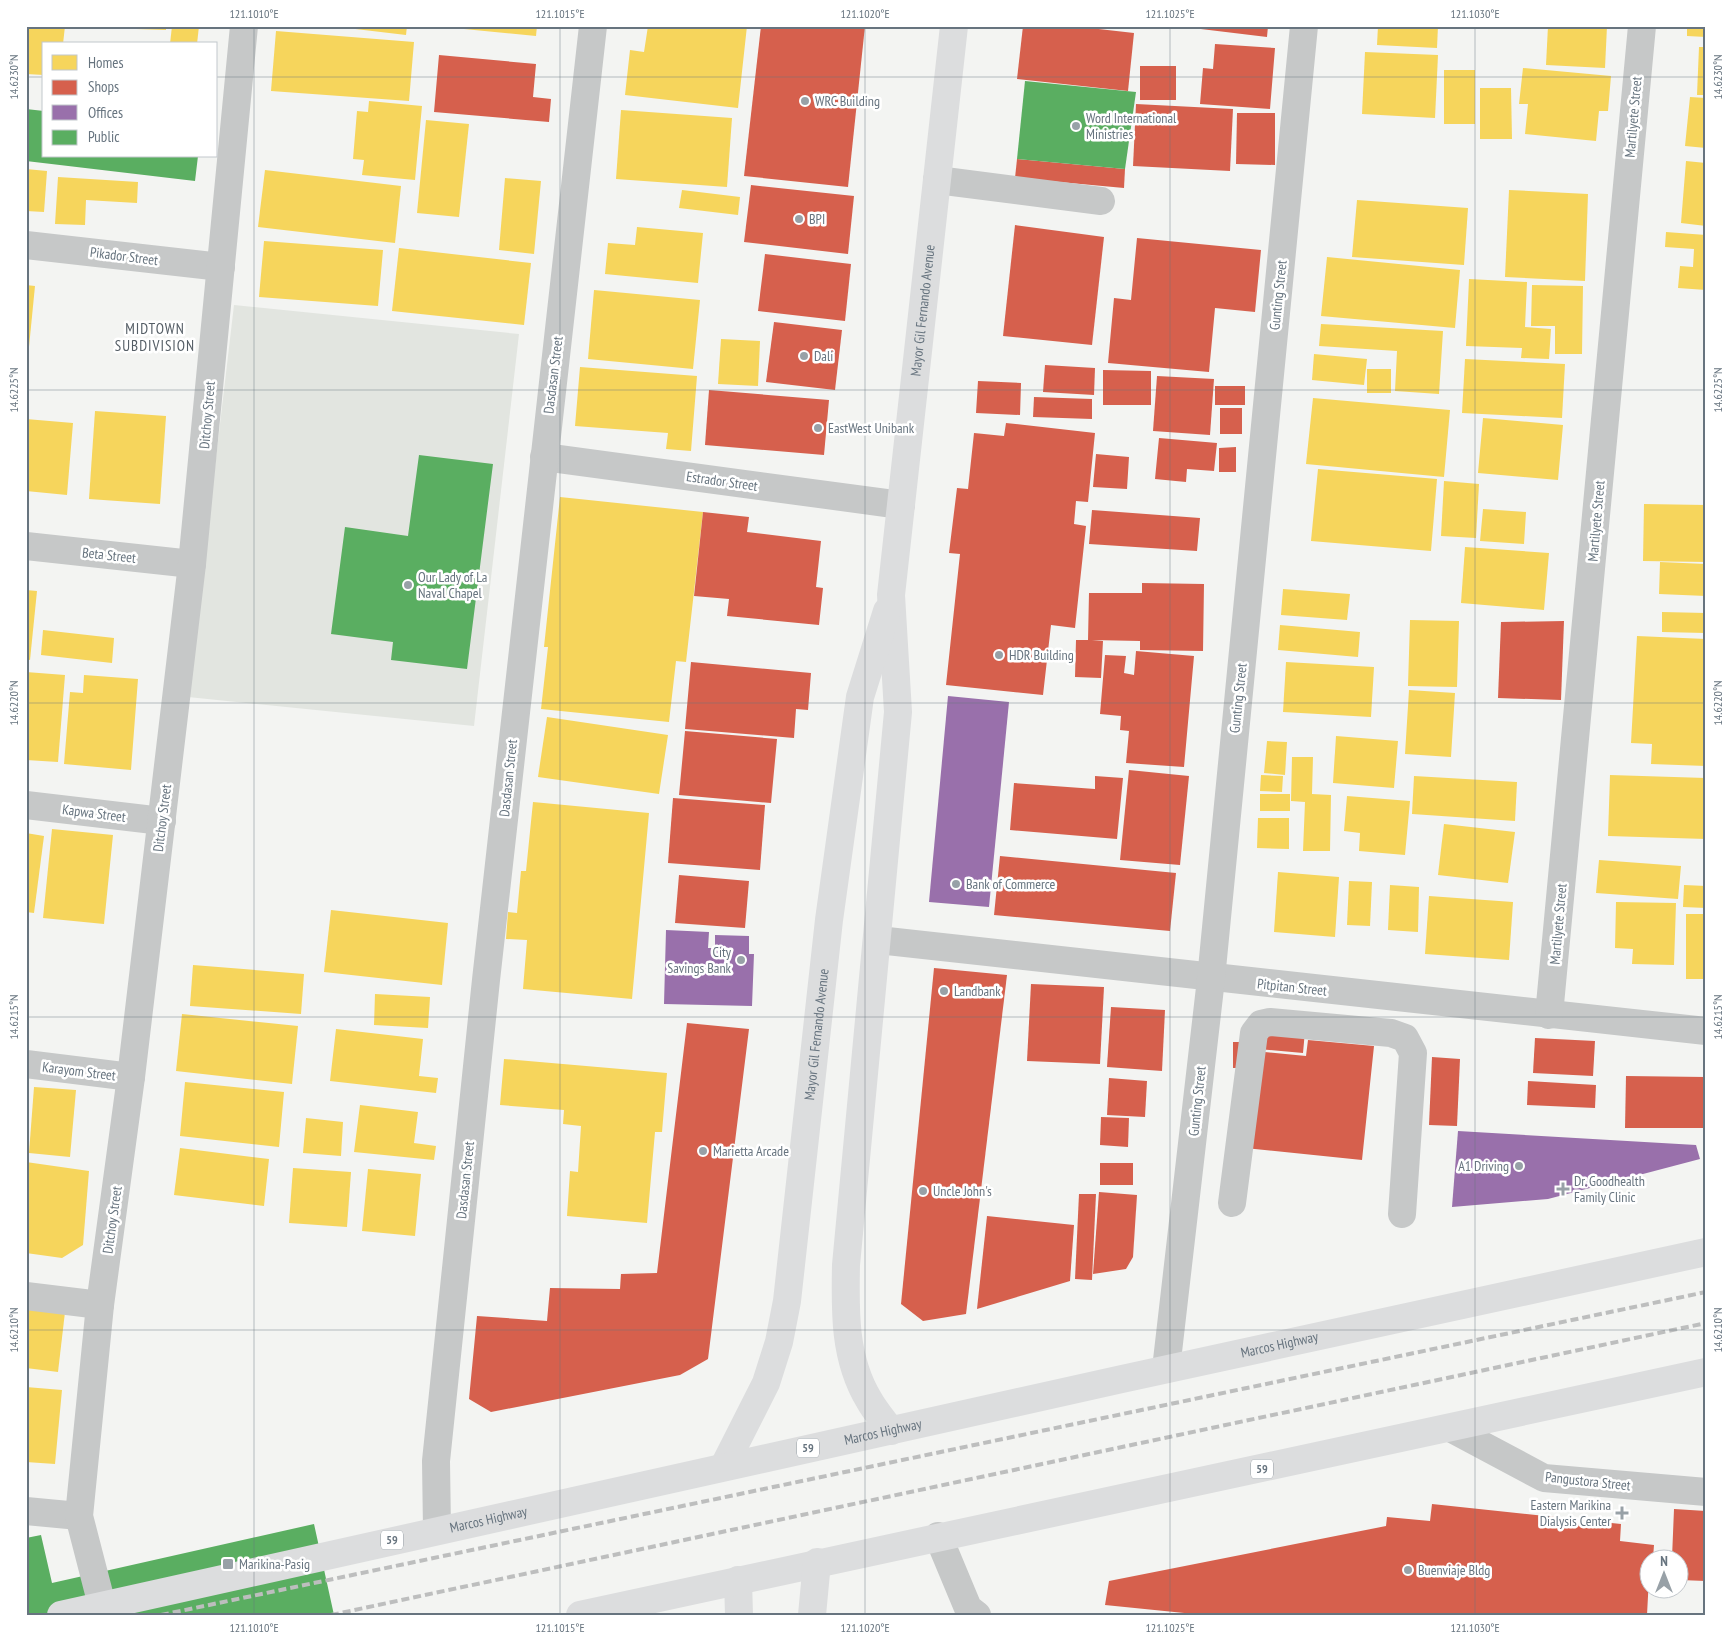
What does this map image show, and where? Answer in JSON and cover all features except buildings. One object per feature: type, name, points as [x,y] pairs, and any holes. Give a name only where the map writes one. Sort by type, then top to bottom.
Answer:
[{"type":"main road","name":"Mayor Gil Fernando Avenue","points":[[892,1431],[868,1399],[853,1364],[844,1322],[846,1265],[898,712],[892,595],[954,26]]},
{"type":"main road","name":"Mayor Gil Fernando Avenue","points":[[724,1466],[766,1383],[779,1342],[787,1301],[829,920],[860,697],[892,595]]},
{"type":"main road","name":"Marcos Highway","points":[[60,1615],[724,1466],[892,1431],[1166,1369],[1706,1252]]},
{"type":"main road","name":"59","points":[[580,1615],[938,1536],[1452,1429],[1706,1372]]},
{"type":"main road","points":[[812,1615],[817,1562]]},
{"type":"main road","points":[[738,1580],[739,1615]]},
{"type":"street","name":"Ditchoy Street","points":[[102,1605],[79,1516],[100,1305],[131,1077],[192,564],[244,26]]},
{"type":"street","name":"Dasdasan Street","points":[[437,1530],[436,1461],[544,457],[594,26]]},
{"type":"street","name":"Gunting Street","points":[[1166,1369],[1211,979],[1304,26]]},
{"type":"street","name":"Martilyete Street","points":[[1549,1015],[1642,26]]},
{"type":"street","points":[[937,180],[1101,201]]},
{"type":"street","name":"Pikador Street","points":[[26,245],[221,267]]},
{"type":"street","name":"Estrador Street","points":[[544,457],[901,506]]},
{"type":"street","name":"Beta Street","points":[[26,546],[192,564]]},
{"type":"street","name":"Kapwa Street","points":[[26,805],[162,821]]},
{"type":"street","name":"Pitpitan Street","points":[[878,940],[1211,979],[1706,1032]]},
{"type":"street","points":[[1232,1203],[1254,1033],[1261,1024],[1270,1022],[1391,1032],[1405,1038],[1413,1053],[1402,1214]]},
{"type":"street","name":"Karayom Street","points":[[26,1064],[131,1077]]},
{"type":"street","points":[[26,1296],[100,1305]]},
{"type":"street","name":"Pangustora Street","points":[[1452,1429],[1544,1478],[1706,1492]]},
{"type":"street","points":[[26,1511],[79,1516]]},
{"type":"street","points":[[938,1536],[968,1608],[977,1615]]},
{"type":"shaded area","points":[[234,305],[519,334],[474,726],[188,697]]},
{"type":"railway","points":[[161,1615],[1706,1292]]},
{"type":"railway","points":[[331,1615],[1706,1323]]},
{"type":"place","name":"WRC Building","points":[[805,101]]},
{"type":"place","name":"Word International Ministries","points":[[1076,126]]},
{"type":"place","name":"BPI","points":[[799,219]]},
{"type":"place","name":"Dali","points":[[804,356]]},
{"type":"place","name":"EastWest Unibank","points":[[818,428]]},
{"type":"place","name":"Our Lady of La Naval Chapel","points":[[408,585]]},
{"type":"place","name":"HDR Building","points":[[999,655]]},
{"type":"place","name":"Bank of Commerce","points":[[956,884]]},
{"type":"place","name":"City Savings Bank","points":[[741,960]]},
{"type":"place","name":"Landbank","points":[[944,991]]},
{"type":"place","name":"Marietta Arcade","points":[[703,1151]]},
{"type":"place","name":"A1 Driving","points":[[1519,1166]]},
{"type":"place","name":"Dr. Goodhealth Family Clinic","points":[[1563,1189]]},
{"type":"place","name":"Uncle John's","points":[[923,1191]]},
{"type":"place","name":"Eastern Marikina Dialysis Center","points":[[1622,1513]]},
{"type":"place","name":"Marikina-Pasig","points":[[228,1564]]},
{"type":"place","name":"Buenviaje Bldg","points":[[1408,1570]]},
{"type":"district","name":"MIDTOWN SUBDIVISION","points":[[155,338]]}]
